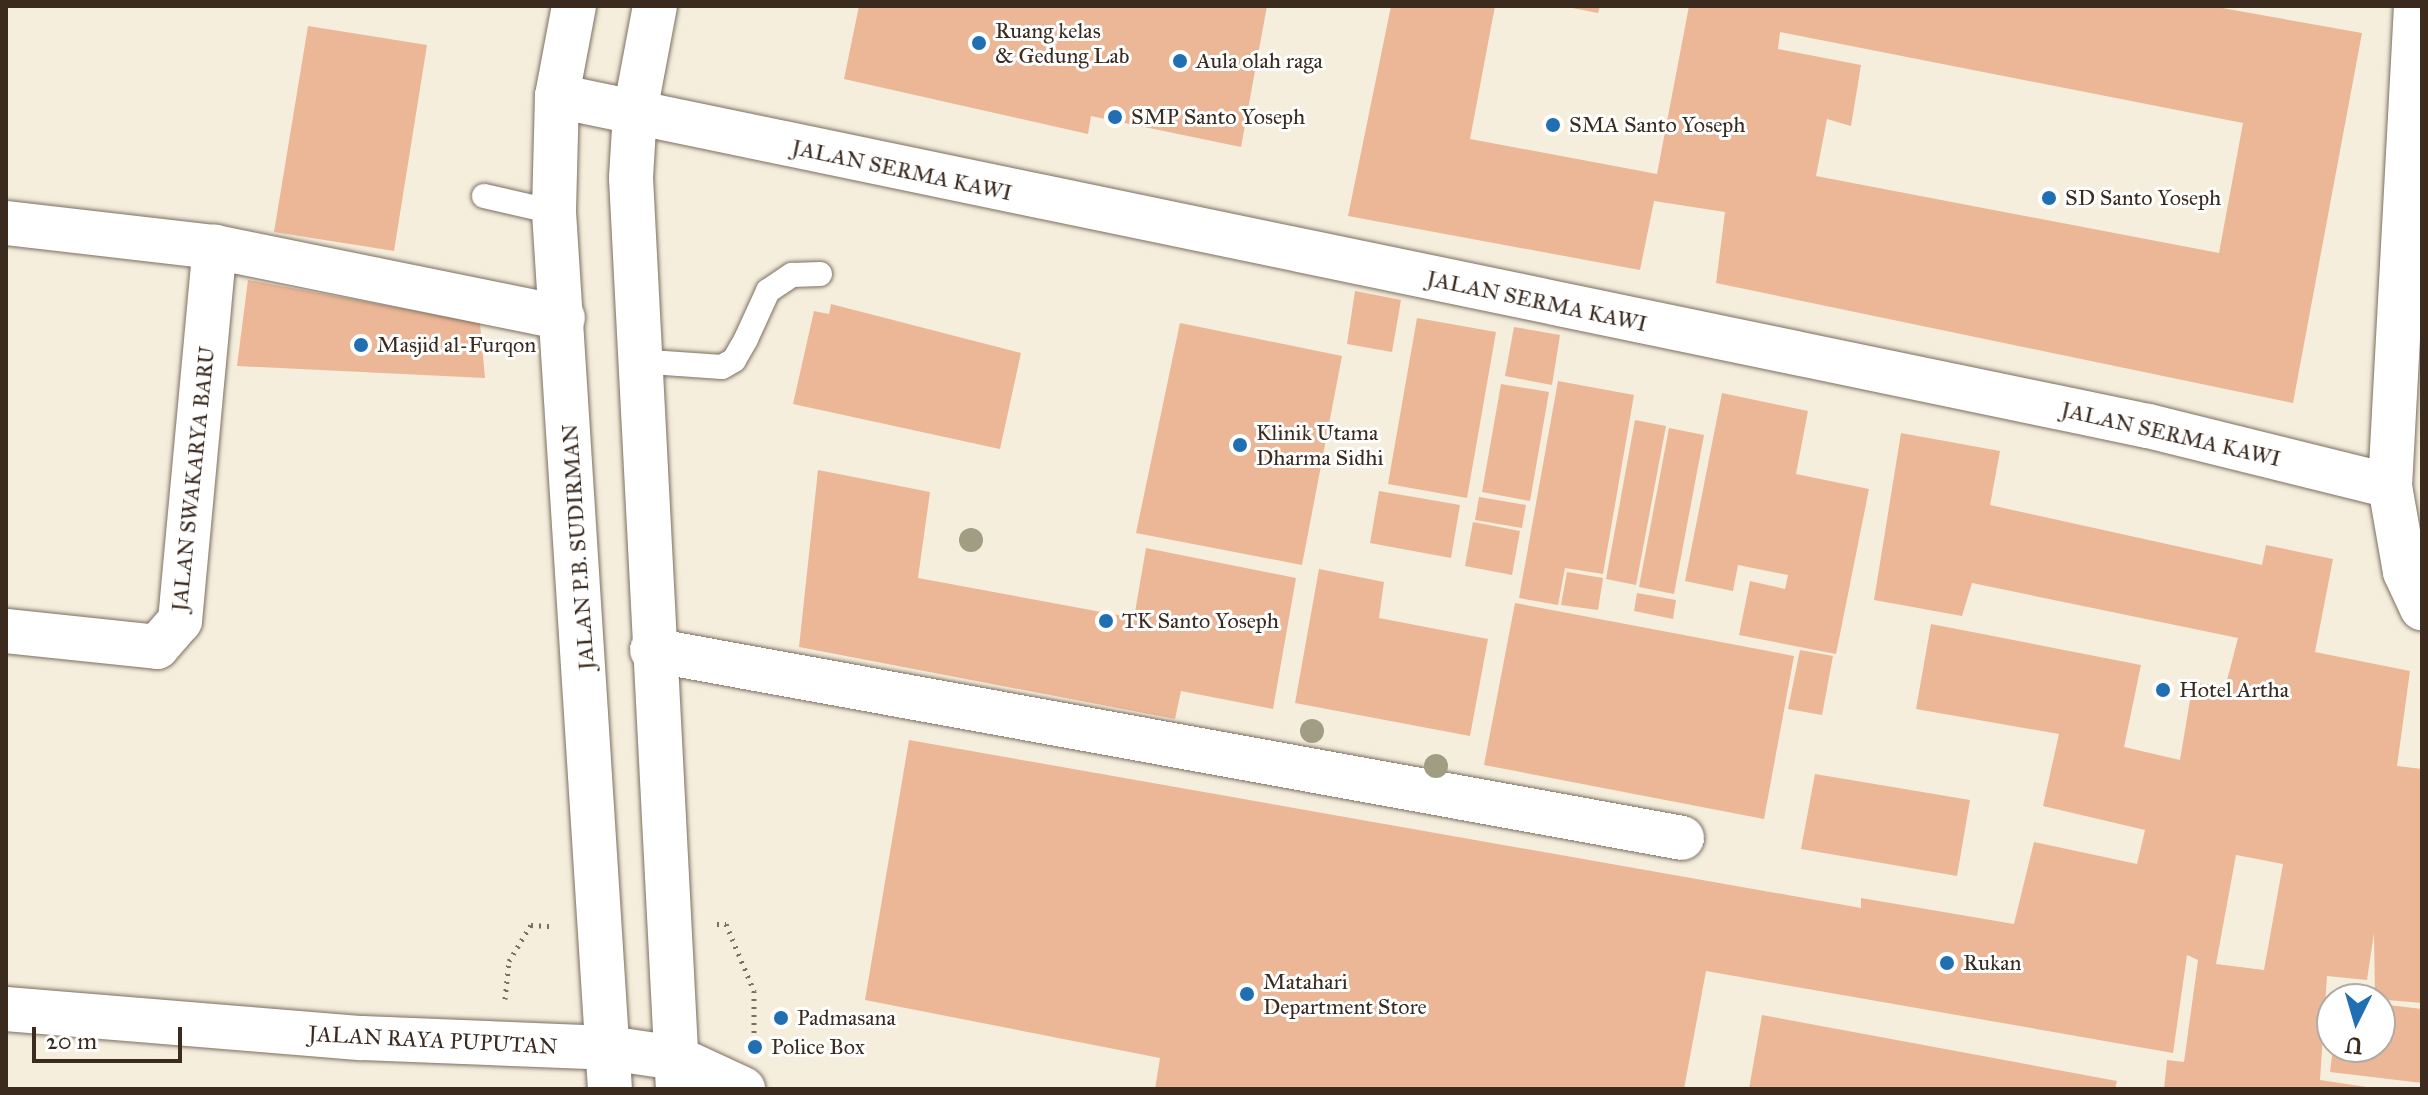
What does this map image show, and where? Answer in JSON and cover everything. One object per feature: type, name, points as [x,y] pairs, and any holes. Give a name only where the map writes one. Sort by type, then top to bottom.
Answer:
[{"type":"street","name":"JALAN P.B. SUDIRMAN","points":[[574,6],[557,96],[554,212],[609,1069]]},
{"type":"street","points":[[655,6],[635,112],[631,178],[636,361],[671,923],[669,1079]]},
{"type":"street","points":[[2416,6],[2390,486],[2405,572],[2422,608]]},
{"type":"street","name":"JALAN SERMA KAWI","points":[[557,96],[2148,426],[2390,486]]},
{"type":"street","points":[[6,223],[215,247],[563,318]]},
{"type":"street","name":"JALAN SWAKARYA BARU","points":[[6,631],[157,647],[180,621],[215,247]]},
{"type":"street","points":[[652,650],[1682,838]]},
{"type":"street","name":"JALAN RAYA PUPUTAN","points":[[6,1009],[501,1046],[669,1079],[749,1075]]},
{"type":"lane","points":[[484,196],[554,212]]},
{"type":"lane","points":[[636,361],[722,367],[734,360],[768,291],[792,275],[820,274]]},
{"type":"path","points":[[671,923],[726,924],[754,991],[749,1075]]},
{"type":"path","points":[[501,1046],[509,961],[531,925],[602,928]]},
{"type":"building","points":[[859,6],[1267,6],[1241,147],[1091,116],[1088,134],[844,79]]},
{"type":"building","name":"SD Santo Yoseph","points":[[1391,6],[1495,6],[1470,139],[1657,174],[1689,6],[2211,6],[2362,33],[2293,403],[1716,283],[1725,212],[1654,201],[1640,270],[1348,216]],"holes":[[[1780,32],[2243,123],[2219,253],[1816,176],[1827,119],[1851,126],[1861,65],[1778,49]]]},
{"type":"building","points":[[1562,6],[1600,6],[1598,13]]},
{"type":"building","points":[[308,26],[427,45],[394,251],[274,232]]},
{"type":"building","name":"Masjid al-Furqon","points":[[248,280],[480,323],[485,378],[237,366]]},
{"type":"building","points":[[1355,291],[1401,300],[1392,352],[1347,344]]},
{"type":"building","points":[[831,304],[1021,353],[1000,449],[793,404],[814,311],[829,314]]},
{"type":"building","points":[[1417,318],[1496,332],[1467,498],[1388,484]]},
{"type":"building","name":"Klinik Utama Dharma Sidhi","points":[[1180,323],[1342,356],[1302,565],[1136,533]]},
{"type":"building","points":[[1514,327],[1560,335],[1552,385],[1505,376]]},
{"type":"building","points":[[1558,381],[1634,395],[1603,574],[1565,568],[1558,605],[1519,598]]},
{"type":"building","points":[[1501,384],[1549,392],[1530,501],[1482,492]]},
{"type":"building","points":[[1722,393],[1808,411],[1796,474],[1869,489],[1836,654],[1739,635],[1750,581],[1785,589],[1788,575],[1738,565],[1733,591],[1685,581]]},
{"type":"building","points":[[1635,420],[1666,426],[1636,585],[1606,579]]},
{"type":"building","points":[[1669,428],[1704,435],[1674,594],[1639,587]]},
{"type":"building","points":[[1901,433],[2000,451],[1990,505],[2262,565],[2266,545],[2333,559],[2315,652],[2410,671],[2397,766],[2422,769],[2422,1003],[2396,1001],[2396,983],[2375,983],[2374,933],[2367,980],[2327,976],[2327,983],[2316,983],[2316,1063],[2321,1063],[2320,1080],[2380,1089],[2164,1089],[2167,1060],[2184,1062],[2198,960],[2187,955],[2173,1053],[1706,971],[1684,1089],[1155,1089],[1160,1058],[865,1000],[909,740],[1861,908],[1861,898],[2014,924],[2034,842],[2137,864],[2145,830],[2043,806],[2059,734],[1916,709],[1931,624],[2141,665],[2124,747],[2180,760],[2193,682],[2225,688],[2238,638],[1972,583],[1962,616],[1874,600]],"holes":[[[2236,855],[2283,864],[2264,970],[2216,964]]]},
{"type":"building","points":[[818,470],[930,492],[918,578],[1134,618],[1146,548],[1296,578],[1273,709],[1181,691],[1175,719],[799,647]]},
{"type":"building","points":[[1379,491],[1460,505],[1451,558],[1370,543]]},
{"type":"building","points":[[1479,497],[1526,505],[1522,528],[1475,520]]},
{"type":"building","points":[[1473,522],[1520,531],[1512,575],[1465,566]]},
{"type":"building","points":[[1319,569],[1384,582],[1379,618],[1488,639],[1470,736],[1295,703]]},
{"type":"building","points":[[1567,572],[1603,578],[1598,610],[1561,605]]},
{"type":"building","points":[[1637,593],[1676,600],[1673,619],[1634,611]]},
{"type":"building","points":[[1515,603],[1794,656],[1764,819],[1484,765]]},
{"type":"building","points":[[1800,650],[1833,656],[1822,715],[1788,709]]},
{"type":"building","points":[[1815,774],[1970,800],[1957,876],[1801,849]]},
{"type":"building","points":[[2396,1006],[2422,1009],[2422,1083],[2330,1072],[2331,1063],[2396,1063]]},
{"type":"building","points":[[1762,1015],[2117,1081],[2115,1089],[1749,1089]]},
{"type":"place","name":"Ruang kelas & Gedung Lab","points":[[979,43]]},
{"type":"place","name":"Aula olah raga","points":[[1180,61]]},
{"type":"place","name":"SMP Santo Yoseph","points":[[1115,117]]},
{"type":"place","name":"SMA Santo Yoseph","points":[[1553,125]]},
{"type":"place","name":"SD Santo Yoseph","points":[[2049,198]]},
{"type":"place","name":"Masjid al-Furqon","points":[[361,345]]},
{"type":"place","name":"Klinik Utama Dharma Sidhi","points":[[1240,445]]},
{"type":"place","name":"TK Santo Yoseph","points":[[1106,621]]},
{"type":"place","name":"Hotel Artha","points":[[2163,690]]},
{"type":"place","name":"Rukan","points":[[1947,963]]},
{"type":"place","name":"Matahari Department Store","points":[[1247,994]]},
{"type":"place","name":"Padmasana","points":[[781,1018]]},
{"type":"place","name":"Police Box","points":[[755,1047]]}]
